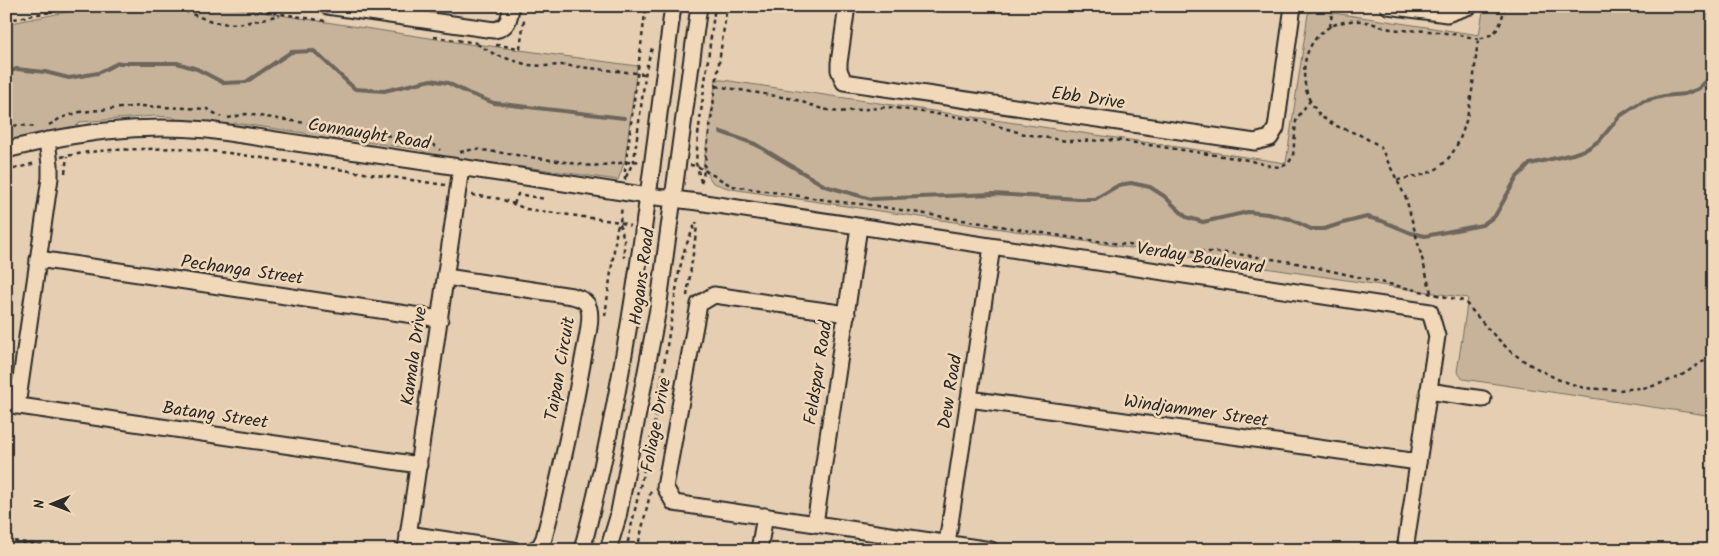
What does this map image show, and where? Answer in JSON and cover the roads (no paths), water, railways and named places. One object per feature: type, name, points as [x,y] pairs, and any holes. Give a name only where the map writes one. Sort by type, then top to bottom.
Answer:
[{"type":"street","points":[[327,6],[494,30],[503,28],[508,22],[511,6]]},
{"type":"street","name":"Hogans Road","points":[[582,550],[603,466],[625,350],[673,6]]},
{"type":"street","name":"Hogans Road","points":[[608,550],[618,517],[658,309],[699,6]]},
{"type":"street","name":"Ebb Drive","points":[[847,6],[839,62],[839,70],[844,82],[1255,142],[1270,138],[1276,128],[1293,6]]},
{"type":"street","points":[[1388,6],[1447,14],[1470,6]]},
{"type":"street","name":"Connaught Road","points":[[6,150],[46,140],[119,129],[186,128],[238,134],[727,207]]},
{"type":"street","points":[[12,405],[38,260],[50,178],[50,160],[46,140]]},
{"type":"street","name":"Kamala Drive","points":[[406,550],[446,277],[455,167]]},
{"type":"street","name":"Verday Boulevard","points":[[727,207],[1430,312],[1437,336],[1404,550]]},
{"type":"street","name":"Feldspar Road","points":[[815,524],[860,227]]},
{"type":"street","name":"Dew Road","points":[[947,543],[992,247]]},
{"type":"street","name":"Pechanga Street","points":[[38,260],[440,319]]},
{"type":"street","name":"Taipan Circuit","points":[[446,277],[572,296],[581,298],[589,307],[582,367],[559,476],[544,538],[540,546],[533,550]]},
{"type":"street","name":"Foliage Drive","points":[[847,314],[714,296],[699,304],[665,487],[674,503],[991,550]]},
{"type":"street","points":[[1428,391],[1483,399]]},
{"type":"street","name":"Windjammer Street","points":[[969,399],[1418,462]]},
{"type":"street","name":"Batang Street","points":[[12,405],[419,465]]},
{"type":"street","points":[[759,550],[765,516]]},
{"type":"street","points":[[408,534],[513,550]]},
{"type":"waterway","points":[[6,74],[16,69],[45,72],[69,78],[98,73],[118,63],[177,63],[197,69],[224,83],[246,82],[291,52],[314,51],[355,89],[384,91],[431,80],[448,83],[494,103],[624,118]]},
{"type":"waterway","points":[[721,132],[755,144],[825,186],[871,199],[993,194],[1095,199],[1119,185],[1131,183],[1150,187],[1164,196],[1186,217],[1203,222],[1248,212],[1290,219],[1311,229],[1324,229],[1367,217],[1411,233],[1425,236],[1482,225],[1495,216],[1517,177],[1530,164],[1587,149],[1600,140],[1620,116],[1641,102],[1664,96],[1685,94],[1698,89],[1713,75]]}]
